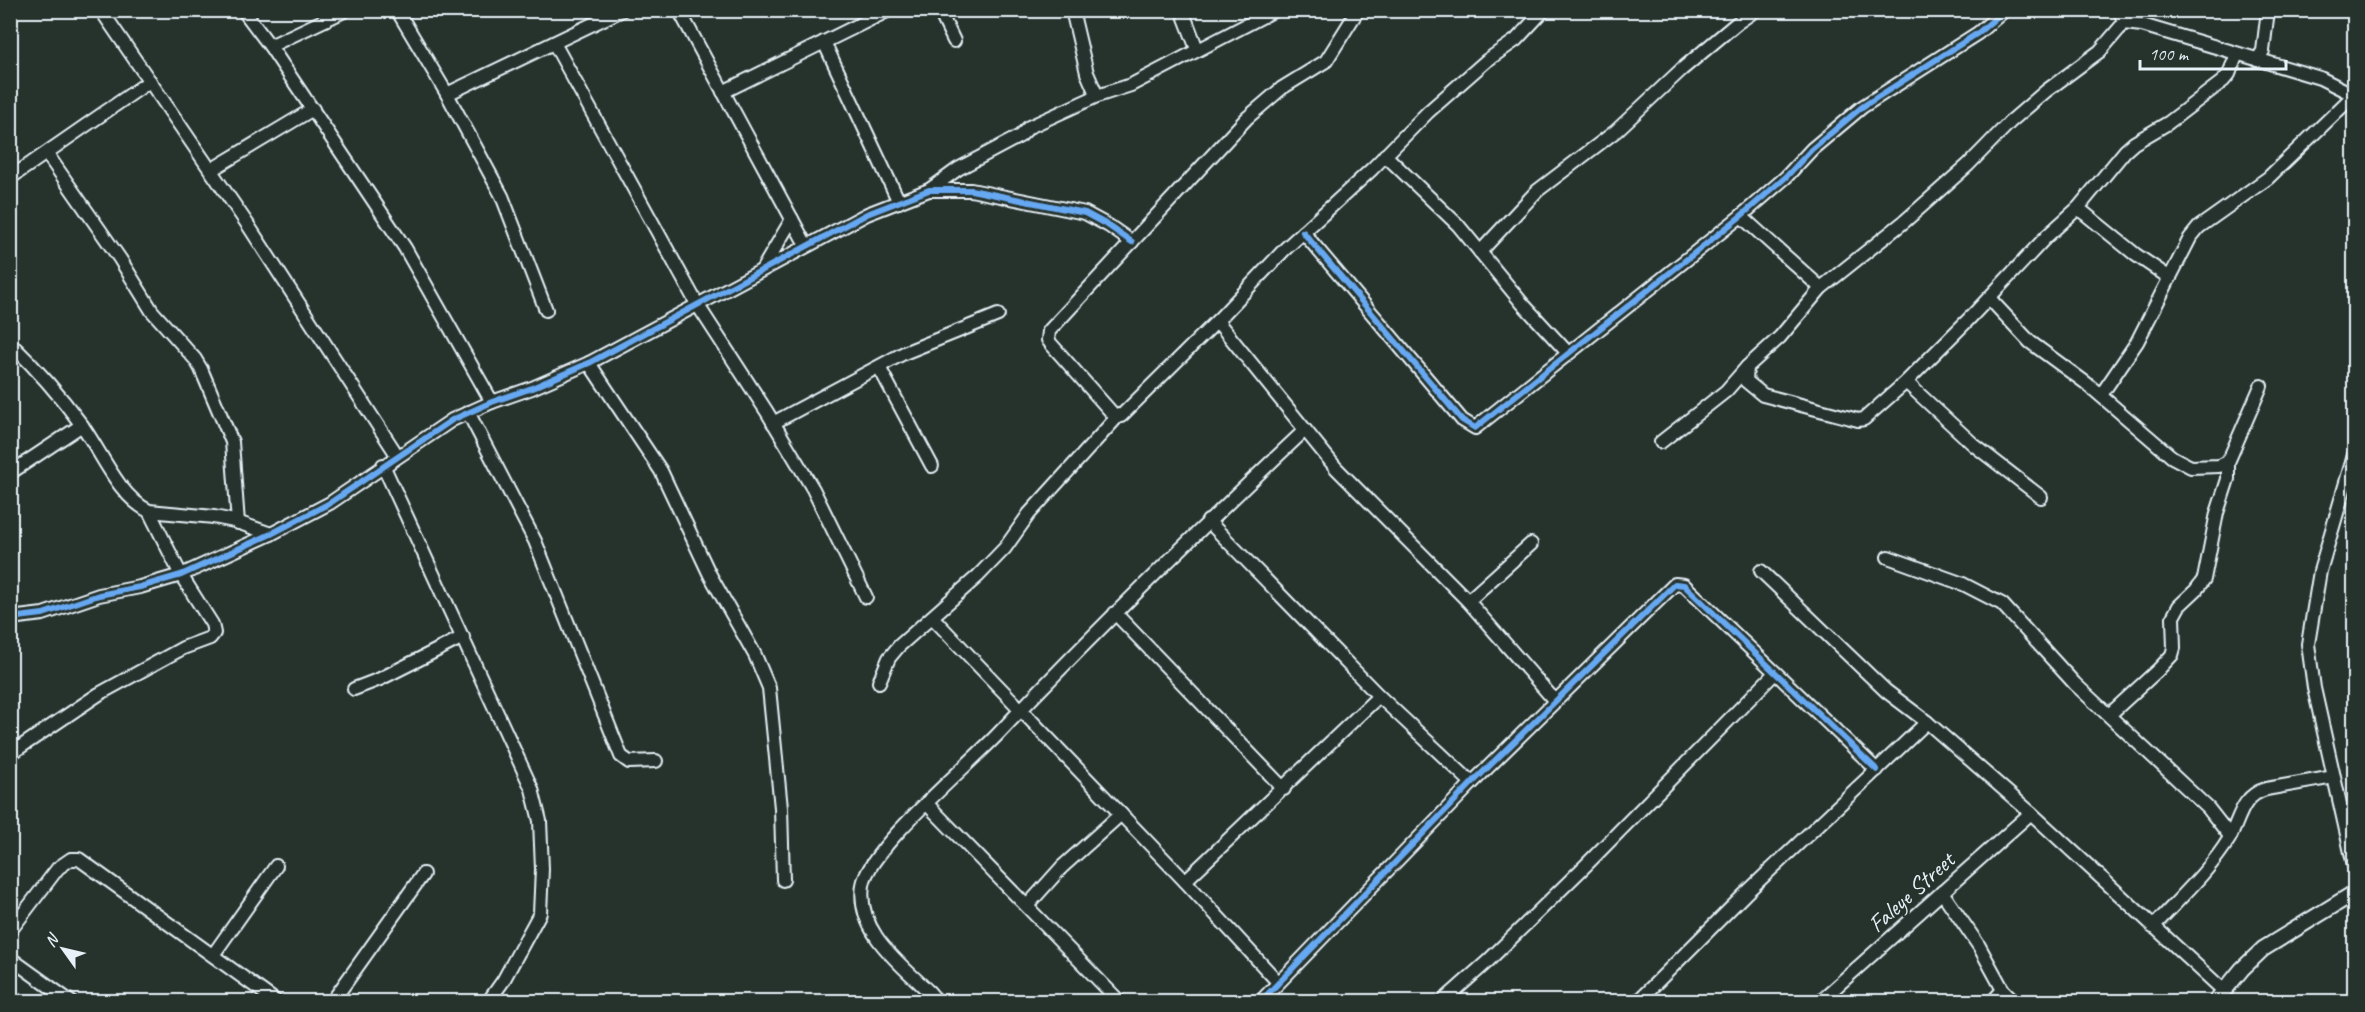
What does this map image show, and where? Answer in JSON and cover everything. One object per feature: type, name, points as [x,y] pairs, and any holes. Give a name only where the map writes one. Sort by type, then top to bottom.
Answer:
[{"type":"street","points":[[101,10],[211,170],[398,456]]},
{"type":"street","points":[[243,10],[313,109],[405,248],[492,402]]},
{"type":"street","points":[[270,46],[346,10]]},
{"type":"street","points":[[397,10],[447,94],[502,196],[546,310]]},
{"type":"street","points":[[447,94],[622,10]]},
{"type":"street","points":[[679,10],[806,245]]},
{"type":"street","points":[[723,92],[889,10]]},
{"type":"street","points":[[939,10],[954,41]]},
{"type":"street","points":[[1072,10],[1087,73],[1097,96]]},
{"type":"street","points":[[1182,10],[1197,49]]},
{"type":"street","points":[[10,618],[43,614],[99,595],[140,587],[180,575],[271,534],[330,503],[452,420],[589,363],[806,245],[867,214],[929,190],[958,169],[1020,136],[1029,127],[1097,96],[1131,85],[1275,10]]},
{"type":"street","points":[[1118,416],[1113,414],[1048,340],[1049,331],[1246,118],[1282,88],[1326,60],[1358,10]]},
{"type":"street","points":[[879,682],[889,658],[899,646],[978,576],[998,555],[1029,514],[1118,416],[1121,416],[1304,232],[1436,105],[1486,61],[1516,40],[1544,10]]},
{"type":"street","points":[[1480,252],[1537,191],[1616,131],[1681,70],[1756,10]]},
{"type":"street","points":[[1304,232],[1462,420],[1475,428],[1741,216],[1786,177],[1812,149],[1862,107],[1978,33],[2005,10]]},
{"type":"street","points":[[2120,10],[2124,23]]},
{"type":"street","points":[[2262,58],[2268,10]]},
{"type":"street","points":[[2101,395],[2137,342],[2190,238],[2199,227],[2268,178],[2354,95],[2320,78],[2262,58],[2237,54],[2142,25],[2124,23]]},
{"type":"street","points":[[1661,442],[1726,391],[1747,367],[1780,337],[1821,288],[1905,221],[2046,91],[2100,51],[2124,23]]},
{"type":"street","points":[[824,42],[898,202]]},
{"type":"street","points":[[554,43],[697,304],[813,489],[866,597]]},
{"type":"street","points":[[1747,367],[1746,381],[1763,395],[1858,420],[1864,418],[1906,382],[2047,236],[2078,208],[2118,157],[2134,142],[2168,123],[2223,81],[2229,74],[2237,54]]},
{"type":"street","points":[[10,178],[150,81]]},
{"type":"street","points":[[211,170],[313,109]]},
{"type":"street","points":[[47,154],[120,259],[152,311],[195,359],[201,369],[232,442],[238,523]]},
{"type":"street","points":[[1385,155],[1458,225],[1522,303],[1568,353]]},
{"type":"street","points":[[929,190],[971,190],[1084,213],[1109,226],[1132,242]]},
{"type":"street","points":[[2078,208],[2136,255],[2170,278]]},
{"type":"street","points":[[1741,216],[1821,288]]},
{"type":"street","points":[[761,271],[792,219]]},
{"type":"street","points":[[1989,298],[2030,342],[2101,395],[2181,463],[2191,467],[2209,468],[2228,462]]},
{"type":"street","points":[[773,423],[944,335],[998,315]]},
{"type":"street","points":[[1217,321],[1336,468],[1468,601],[1555,701]]},
{"type":"street","points":[[10,343],[47,380],[82,425],[128,496],[149,511],[180,575],[214,629],[213,635],[183,648],[99,694],[10,754]]},
{"type":"street","points":[[589,363],[661,471],[710,575],[755,655],[769,688],[781,808],[783,880]]},
{"type":"street","points":[[879,367],[932,466]]},
{"type":"street","points":[[1906,382],[1974,445],[2041,497]]},
{"type":"street","points":[[2109,715],[2172,655],[2173,617],[2176,610],[2204,579],[2217,513],[2228,479],[2228,462],[2261,386]]},
{"type":"street","points":[[468,412],[535,541],[621,756],[629,762],[656,761]]},
{"type":"street","points":[[10,473],[82,425]]},
{"type":"street","points":[[930,999],[880,943],[862,910],[863,885],[867,871],[887,843],[990,742],[1115,613],[1305,430]]},
{"type":"street","points":[[2355,454],[2320,571],[2308,644],[2314,688],[2355,866]]},
{"type":"street","points":[[384,465],[532,789],[540,820],[542,869],[540,913],[488,1002]]},
{"type":"street","points":[[149,511],[214,517],[271,534]]},
{"type":"street","points":[[1208,521],[1379,696],[1472,783]]},
{"type":"street","points":[[1468,601],[1531,544]]},
{"type":"street","points":[[1888,557],[1963,584],[2002,604],[2075,684],[2208,808],[2230,837]]},
{"type":"street","points":[[1761,571],[1887,691],[1927,722],[2031,813],[2223,990]]},
{"type":"street","points":[[1260,1002],[1472,783],[1675,584],[1684,585],[1877,770]]},
{"type":"street","points":[[1115,613],[1284,789]]},
{"type":"street","points":[[932,617],[1278,981]]},
{"type":"street","points":[[354,689],[380,679],[464,637]]},
{"type":"street","points":[[1442,1002],[1488,961],[1585,866],[1775,673]]},
{"type":"street","points":[[1185,881],[1379,696]]},
{"type":"street","points":[[1637,1002],[1745,894],[1927,722]]},
{"type":"street","points":[[2153,927],[2230,837],[2244,805],[2257,792],[2334,777]]},
{"type":"street","points":[[927,804],[1120,1002]]},
{"type":"street","name":"Faleye Street","points":[[1819,1002],[2031,813]]},
{"type":"street","points":[[1027,906],[1062,867],[1121,814]]},
{"type":"street","points":[[10,932],[58,868],[72,858],[80,859],[277,1002]]},
{"type":"street","points":[[213,955],[276,866]]},
{"type":"street","points":[[332,1002],[423,874]]},
{"type":"street","points":[[1942,892],[1979,946],[2003,990],[2015,1002]]},
{"type":"street","points":[[2215,1002],[2242,969],[2263,949],[2355,894]]},
{"type":"street","points":[[10,958],[71,1002]]},
{"type":"street","points":[[1992,1002],[2003,990]]},
{"type":"cycle path","points":[[1303,232],[1462,420],[1475,428],[1741,216],[1786,177],[1812,149],[1862,107],[1978,33],[2005,10]]},
{"type":"cycle path","points":[[10,618],[43,614],[99,595],[140,587],[181,575],[271,534],[330,503],[452,420],[589,363],[867,214],[929,190],[971,190],[1085,213],[1132,242]]},
{"type":"cycle path","points":[[1260,1002],[1472,783],[1675,584],[1684,585],[1877,770]]}]
